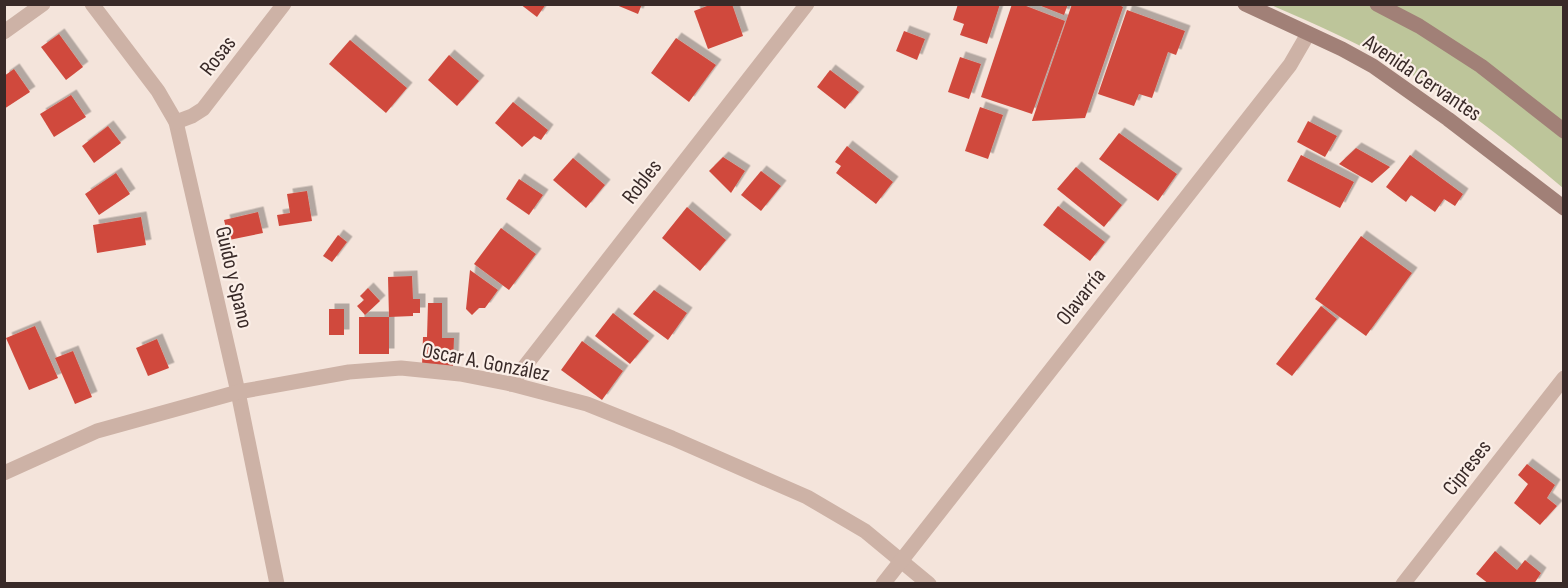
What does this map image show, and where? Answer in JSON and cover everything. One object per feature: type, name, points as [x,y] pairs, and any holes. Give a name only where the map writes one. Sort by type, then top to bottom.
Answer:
[{"type":"street","points":[[4,32],[43,4]]},
{"type":"street","name":"Guido y Spano","points":[[92,4],[158,92],[176,122],[238,392],[277,584]]},
{"type":"street","name":"Rosas","points":[[176,122],[203,109],[284,4]]},
{"type":"street","name":"Robles","points":[[511,384],[807,4]]},
{"type":"street","name":"Avenida Cervantes","points":[[1245,4],[1373,66],[1448,119],[1563,208]]},
{"type":"street","name":"Avenida Cervantes","points":[[1377,4],[1419,26],[1481,66],[1563,131]]},
{"type":"street","name":"Olavarría","points":[[883,584],[1290,65],[1308,34]]},
{"type":"street","name":"Oscar A. González","points":[[4,472],[98,431],[238,392],[349,372],[401,368],[460,374],[511,384],[587,405],[672,438],[796,492],[866,531],[929,584]]},
{"type":"street","name":"Cipreses","points":[[1403,584],[1563,378]]},
{"type":"green space","points":[[1271,5],[1563,5],[1563,188],[1487,126],[1406,71],[1357,44]]},
{"type":"building","points":[[520,4],[546,4],[537,17]]},
{"type":"building","points":[[614,4],[642,4],[638,14]]},
{"type":"building","points":[[712,4],[732,4],[743,36],[708,49],[694,11]]},
{"type":"building","points":[[958,4],[1000,4],[987,44],[960,35],[964,24],[953,20]]},
{"type":"building","points":[[1012,4],[1021,4],[1065,21],[1032,114],[981,97]]},
{"type":"building","points":[[1036,4],[1068,4],[1064,15]]},
{"type":"building","points":[[1072,4],[1117,4],[1123,7],[1085,118],[1032,121]]},
{"type":"building","points":[[1127,10],[1185,31],[1176,55],[1168,52],[1152,98],[1139,94],[1134,106],[1098,94]]},
{"type":"building","points":[[904,31],[925,39],[917,60],[896,51]]},
{"type":"building","points":[[59,34],[83,67],[66,80],[41,47]]},
{"type":"building","points":[[676,38],[716,65],[689,102],[651,73]]},
{"type":"building","points":[[350,40],[407,88],[386,113],[329,64]]},
{"type":"building","points":[[449,55],[479,81],[457,106],[428,80]]},
{"type":"building","points":[[960,57],[981,64],[969,99],[948,92]]},
{"type":"building","points":[[14,69],[30,92],[4,109],[4,76]]},
{"type":"building","points":[[830,70],[859,92],[845,109],[817,87]]},
{"type":"building","points":[[71,95],[86,117],[54,137],[40,114]]},
{"type":"building","points":[[513,102],[548,130],[541,140],[534,136],[522,147],[495,123]]},
{"type":"building","points":[[980,107],[1003,115],[988,159],[965,151]]},
{"type":"building","points":[[1308,121],[1337,136],[1325,157],[1297,142]]},
{"type":"building","points":[[108,126],[121,143],[94,163],[82,146]]},
{"type":"building","points":[[1119,133],[1177,174],[1158,201],[1099,159]]},
{"type":"building","points":[[847,146],[893,182],[876,204],[836,173],[841,166],[835,162]]},
{"type":"building","points":[[1356,148],[1390,167],[1372,183],[1339,164]]},
{"type":"building","points":[[1301,155],[1354,182],[1340,208],[1287,181]]},
{"type":"building","points":[[1410,155],[1463,194],[1455,206],[1444,199],[1435,212],[1411,195],[1406,202],[1386,187]]},
{"type":"building","points":[[723,157],[745,171],[731,193],[709,171]]},
{"type":"building","points":[[573,158],[605,185],[586,208],[553,180]]},
{"type":"building","points":[[1076,167],[1122,205],[1104,227],[1057,189]]},
{"type":"building","points":[[761,171],[781,186],[761,211],[741,195]]},
{"type":"building","points":[[116,173],[130,194],[99,215],[85,194]]},
{"type":"building","points":[[519,179],[543,195],[529,215],[506,199]]},
{"type":"building","points":[[307,191],[312,221],[279,226],[277,215],[290,213],[287,194]]},
{"type":"building","points":[[1058,206],[1105,242],[1090,261],[1043,225]]},
{"type":"building","points":[[687,207],[726,240],[700,271],[662,238]]},
{"type":"building","points":[[258,212],[263,233],[229,240],[224,220]]},
{"type":"building","points":[[141,217],[146,245],[97,253],[93,225]]},
{"type":"building","points":[[501,228],[536,254],[509,290],[474,264]]},
{"type":"building","points":[[338,235],[347,242],[332,262],[323,256]]},
{"type":"building","points":[[1361,236],[1412,273],[1366,336],[1315,299]]},
{"type":"building","points":[[470,270],[498,290],[485,308],[479,308],[472,315],[466,309]]},
{"type":"building","points":[[412,276],[413,299],[420,299],[420,313],[413,313],[413,316],[389,317],[388,277]]},
{"type":"building","points":[[368,288],[380,301],[365,315],[357,306],[364,300],[360,296]]},
{"type":"building","points":[[654,290],[687,313],[668,340],[633,314]]},
{"type":"building","points":[[428,303],[442,303],[442,338],[454,338],[453,366],[422,366],[423,337],[427,337]]},
{"type":"building","points":[[1321,306],[1337,319],[1292,376],[1276,364]]},
{"type":"building","points":[[329,309],[344,309],[344,335],[329,335]]},
{"type":"building","points":[[613,313],[649,341],[630,364],[595,336]]},
{"type":"building","points":[[359,317],[389,317],[389,354],[359,354]]},
{"type":"building","points":[[35,326],[58,378],[29,390],[6,338]]},
{"type":"building","points":[[157,339],[169,368],[148,376],[136,348]]},
{"type":"building","points":[[582,341],[623,371],[602,400],[561,370]]},
{"type":"building","points":[[73,351],[92,397],[75,404],[55,358]]},
{"type":"building","points":[[1527,464],[1555,485],[1547,498],[1557,506],[1540,525],[1514,503],[1528,484],[1518,475]]},
{"type":"building","points":[[1495,551],[1517,570],[1525,560],[1541,573],[1534,584],[1489,584],[1476,574]]}]
